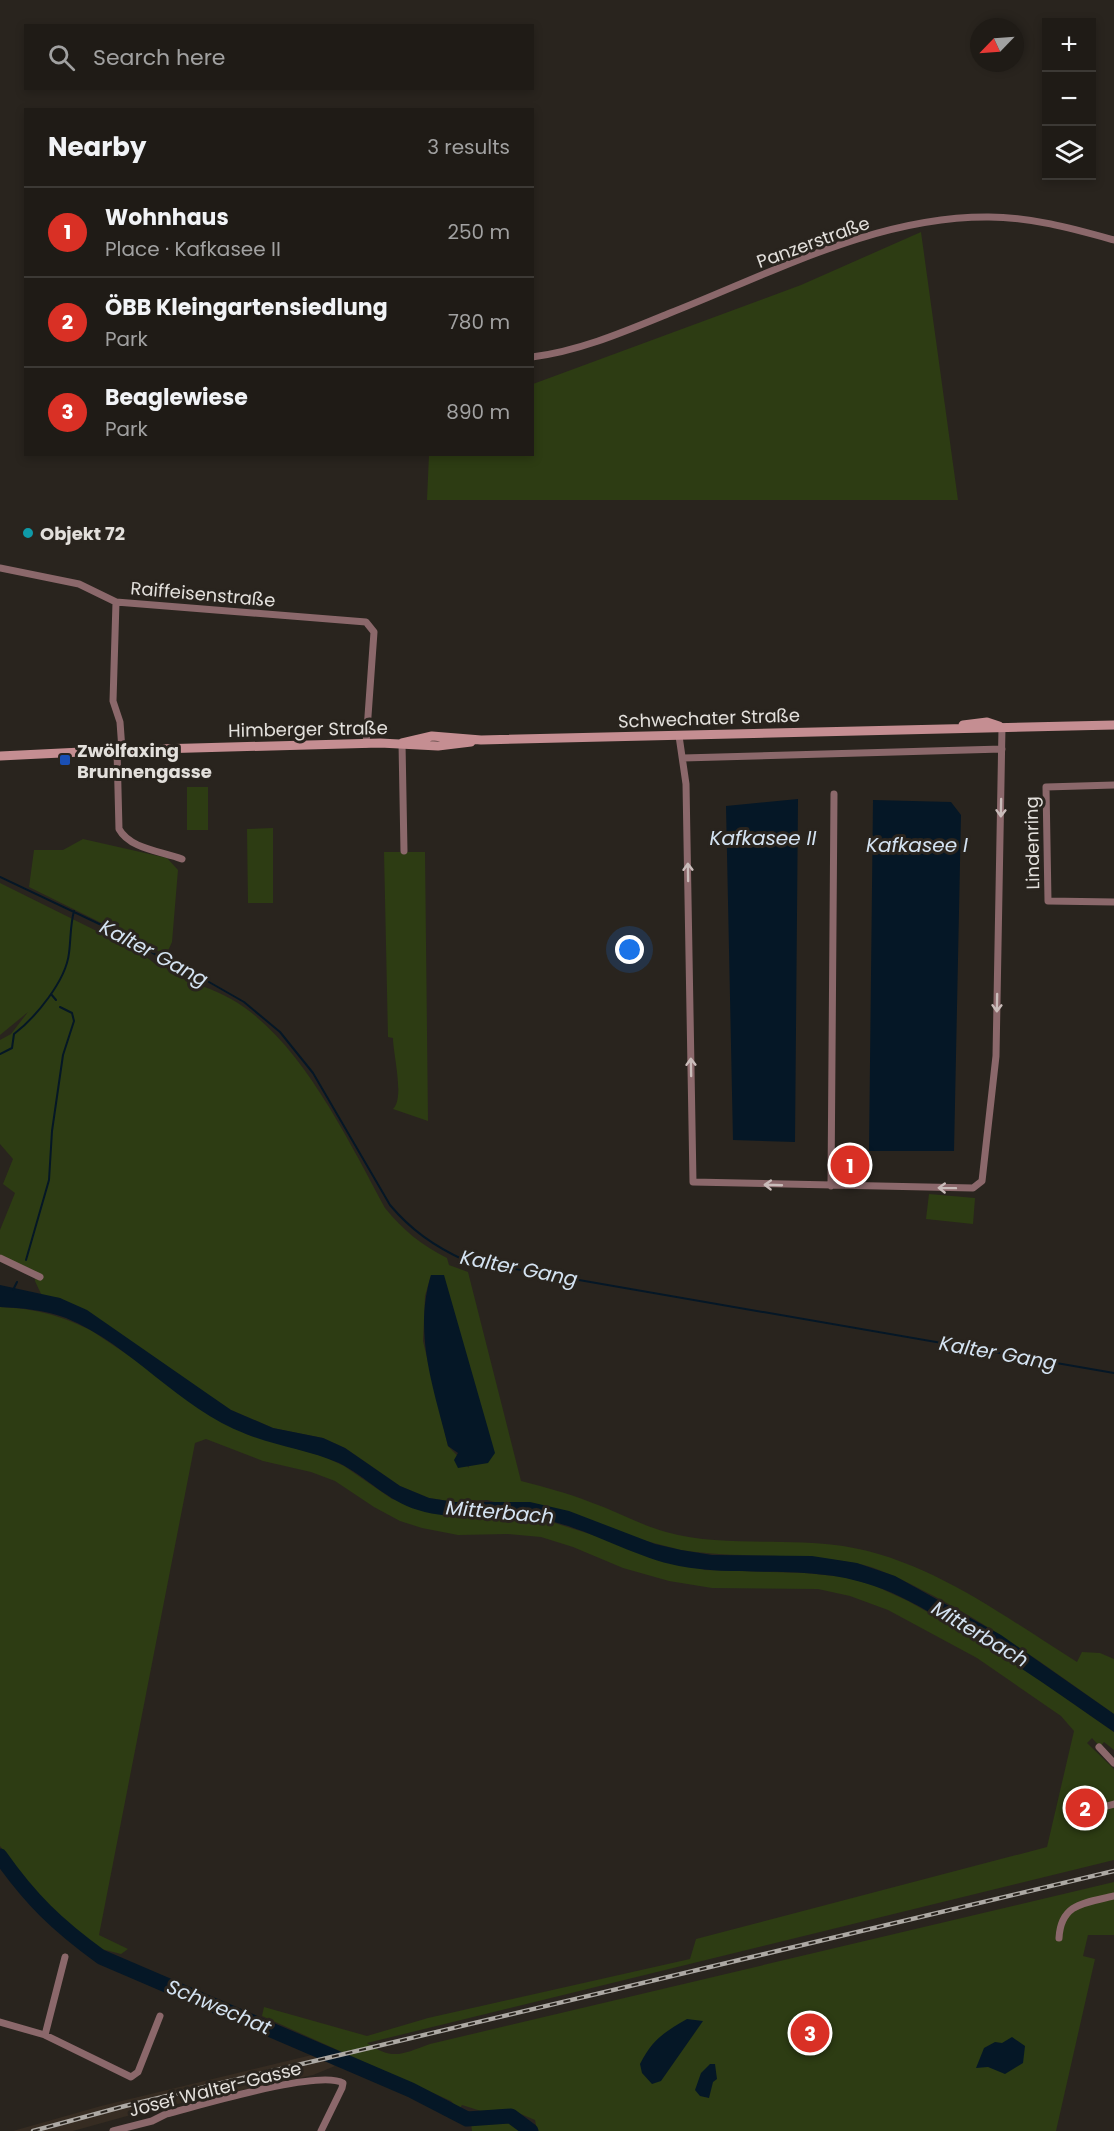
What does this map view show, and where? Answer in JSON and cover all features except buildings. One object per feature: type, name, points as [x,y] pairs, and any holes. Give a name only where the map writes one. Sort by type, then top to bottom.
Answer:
[{"type":"main road","name":"Schwechater Straße","points":[[402,743],[432,736],[481,740],[1114,725]]},
{"type":"main road","name":"Himberger Straße","points":[[0,756],[119,750],[402,743]]},
{"type":"street","name":"Panzerstraße","points":[[534,357],[584,346],[823,251],[908,226],[990,217],[1053,224],[1114,240]]},
{"type":"street","name":"Raiffeisenstraße","points":[[0,568],[79,584],[116,602],[366,622],[372,626],[374,632],[366,744]]},
{"type":"street","points":[[116,602],[112,701],[119,715],[119,829],[124,838],[132,844],[156,849],[182,860]]},
{"type":"street","points":[[679,736],[686,784],[693,1182],[973,1188],[982,1180],[996,1056],[1002,727]]},
{"type":"street","points":[[402,743],[404,851]]},
{"type":"street","points":[[683,758],[1002,749]]},
{"type":"street","name":"Lindenring","points":[[1114,785],[1046,787],[1048,901],[1114,902]]},
{"type":"street","points":[[831,1186],[834,794]]},
{"type":"street","points":[[0,1258],[40,1277]]},
{"type":"street","points":[[1099,1747],[1114,1763]]},
{"type":"street","points":[[1074,1815],[1114,1804]]},
{"type":"street","points":[[1059,1938],[1059,1927],[1065,1913],[1081,1904],[1114,1896]]},
{"type":"street","points":[[45,2035],[65,1957]]},
{"type":"street","points":[[0,2022],[45,2035],[131,2077],[138,2072],[160,2016]]},
{"type":"street","name":"Josef Walter-Gasse","points":[[113,2131],[152,2121],[166,2114],[294,2083],[336,2079],[343,2083],[342,2088],[321,2131]]},
{"type":"street","points":[[151,2131],[152,2121]]},
{"type":"shaded area","points":[[316,2054],[335,2066],[313,2075],[145,2111],[73,2131],[13,2131],[101,2106]]},
{"type":"green space","points":[[921,232],[958,500],[427,500],[429,456],[534,456],[534,384],[801,285]]},
{"type":"green space","points":[[187,787],[208,787],[208,830],[187,830]]},
{"type":"green space","points":[[273,828],[273,903],[248,903],[247,829]]},
{"type":"green space","points":[[83,839],[167,858],[178,870],[172,942],[166,955],[29,887],[34,850],[63,850]]},
{"type":"green space","points":[[384,852],[425,852],[428,1121],[393,1109],[398,1096],[398,1086],[393,1038],[388,1037]]},
{"type":"green space","points":[[0,883],[141,953],[159,967],[164,966],[175,976],[231,999],[256,1016],[279,1039],[320,1093],[385,1208],[413,1236],[447,1258],[449,1265],[468,1272],[521,1481],[556,1490],[656,1529],[688,1537],[732,1541],[821,1543],[875,1553],[906,1564],[965,1592],[1077,1662],[1082,1652],[1100,1653],[1114,1659],[1114,1714],[1020,1648],[972,1618],[881,1570],[833,1560],[681,1550],[487,1500],[455,1502],[429,1498],[400,1486],[345,1448],[323,1438],[273,1428],[231,1410],[60,1298],[42,1296],[35,1281],[35,1271],[0,1256],[0,1230],[15,1193],[3,1184],[13,1159],[0,1144],[0,1040],[11,1034],[28,1012],[0,1035]],"holes":[[[431,1275],[469,1468],[448,1446],[423,1341],[425,1296]]]},
{"type":"green space","points":[[929,1194],[975,1198],[973,1224],[926,1219]]},
{"type":"green space","points":[[0,1307],[48,1314],[92,1331],[246,1434],[325,1457],[344,1466],[392,1499],[450,1517],[504,1516],[545,1520],[705,1570],[805,1573],[844,1577],[873,1585],[908,1601],[1004,1655],[1114,1732],[1114,1750],[1104,1742],[1100,1747],[1092,1738],[1087,1743],[1114,1769],[1114,1860],[367,2043],[391,2054],[405,2053],[430,2044],[1114,1882],[1114,1935],[1088,1935],[1083,1956],[1095,1959],[1056,2131],[537,2131],[535,2120],[509,2109],[481,2111],[462,2105],[459,2110],[451,2101],[262,2016],[264,2007],[367,2036],[428,2018],[690,1959],[696,1939],[1047,1847],[1074,1731],[1061,1716],[977,1658],[888,1610],[850,1596],[818,1589],[712,1588],[669,1581],[623,1568],[573,1547],[541,1537],[507,1534],[458,1535],[422,1528],[400,1521],[374,1507],[335,1481],[311,1472],[263,1461],[206,1439],[195,1443],[99,1935],[128,1949],[121,1954],[90,1946],[58,1920],[0,1846]]},
{"type":"green space","points":[[511,2118],[534,2131],[472,2131],[471,2123]]},
{"type":"water","name":"Kafkasee II","points":[[798,799],[795,1142],[733,1140],[726,806]]},
{"type":"water","name":"Kafkasee I","points":[[873,800],[951,802],[961,815],[954,1151],[869,1151]]},
{"type":"water","points":[[431,1275],[444,1275],[495,1453],[488,1463],[458,1468],[454,1460],[458,1453],[448,1446],[432,1382],[425,1340],[426,1297]]},
{"type":"water","name":"Mitterbach","points":[[0,1285],[60,1298],[87,1310],[231,1410],[273,1428],[323,1438],[345,1448],[400,1486],[429,1498],[455,1502],[530,1502],[569,1511],[655,1544],[681,1550],[712,1555],[812,1556],[857,1563],[895,1576],[1001,1635],[1114,1714],[1114,1732],[967,1634],[910,1602],[874,1586],[826,1575],[728,1571],[679,1566],[546,1520],[514,1516],[450,1516],[407,1506],[339,1463],[257,1438],[221,1423],[198,1409],[112,1344],[66,1318],[50,1313],[0,1307]]},
{"type":"water","points":[[687,2019],[703,2021],[661,2081],[652,2084],[642,2073],[640,2064],[649,2048],[659,2037]]},
{"type":"water","points":[[1012,2037],[1025,2046],[1023,2063],[1005,2074],[988,2067],[976,2068],[984,2048],[995,2042],[1002,2043]]},
{"type":"water","points":[[710,2064],[715,2064],[717,2079],[713,2082],[709,2098],[700,2096],[695,2090],[701,2073]]},
{"type":"waterway","name":"Kalter Gang","points":[[0,877],[131,939],[173,966],[188,970],[244,1002],[280,1032],[313,1073],[390,1205],[424,1237],[464,1260],[1114,1373]]},
{"type":"waterway","points":[[0,1054],[12,1048],[14,1034],[40,1009],[56,987],[67,964],[74,911]]},
{"type":"waterway","points":[[51,994],[56,1000]]},
{"type":"waterway","points":[[26,1260],[49,1180],[52,1131],[63,1055],[74,1021],[72,1013],[60,1007]]},
{"type":"waterway","points":[[13,1290],[17,1282]]},
{"type":"waterway","name":"Schwechat","points":[[0,1856],[46,1911],[101,1957],[411,2090],[467,2119],[511,2116],[531,2131]]},
{"type":"railway","points":[[33,2131],[125,2106],[1114,1871]]},
{"type":"place","name":"Objekt 72","points":[[28,533]]},
{"type":"place","name":"Zwölfaxing Brunnengasse","points":[[65,760]]},
{"type":"place","name":"Wohnhaus","points":[[850,1165]]},
{"type":"place","name":"ÖBB Kleingartensiedlung","points":[[1085,1808]]},
{"type":"place","name":"Beaglewiese","points":[[810,2033]]}]
